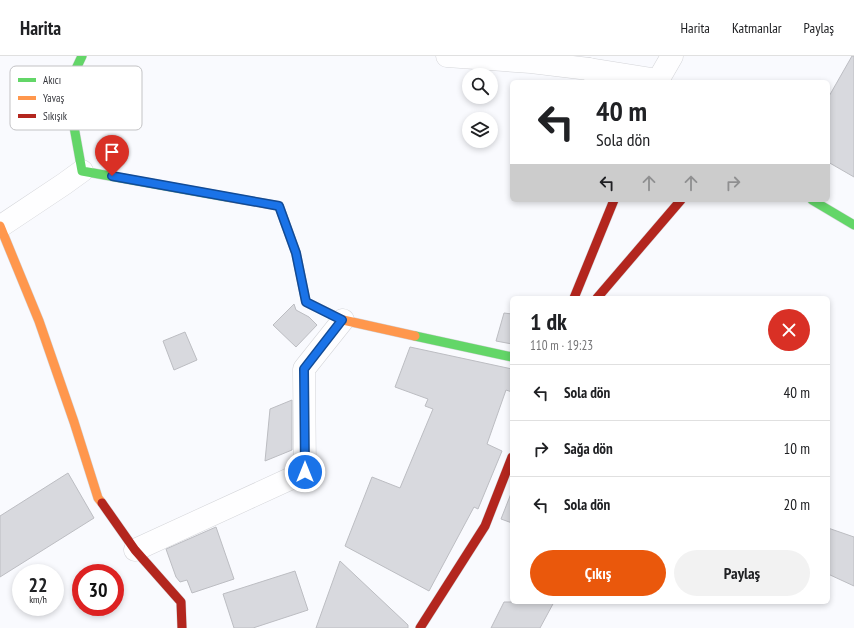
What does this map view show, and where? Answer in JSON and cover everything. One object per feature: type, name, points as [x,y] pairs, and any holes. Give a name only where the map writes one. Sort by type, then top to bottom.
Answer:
[{"type":"street","points":[[77,66],[82,56]]},
{"type":"street","points":[[446,56],[531,62],[595,75],[647,80]]},
{"type":"street","points":[[658,80],[672,56]]},
{"type":"street","points":[[74,130],[82,171]]},
{"type":"street","points":[[182,628],[182,602],[135,550],[98,498],[74,422],[41,328],[1,226],[82,171],[279,206],[296,253],[306,302],[342,320],[510,357]]},
{"type":"street","points":[[575,296],[613,202]]},
{"type":"street","points":[[599,296],[679,202]]},
{"type":"street","points":[[816,202],[854,225]]},
{"type":"street","points":[[135,550],[305,472],[304,369],[342,320]]},
{"type":"street","points":[[420,628],[485,526],[510,462]]},
{"type":"building","points":[[852,56],[854,56],[854,177],[830,163],[830,94]]},
{"type":"building","points":[[294,304],[296,310],[309,317],[317,325],[296,347],[273,325]]},
{"type":"building","points":[[504,313],[510,314],[510,344],[496,341]]},
{"type":"building","points":[[185,332],[197,360],[174,370],[163,341]]},
{"type":"building","points":[[410,347],[510,369],[510,391],[506,390],[487,444],[502,451],[478,509],[474,507],[429,591],[345,546],[372,477],[400,488],[433,409],[425,406],[428,399],[395,387]]},
{"type":"building","points":[[292,400],[292,450],[265,461],[270,409]]},
{"type":"building","points":[[68,473],[94,518],[21,564],[12,564],[12,569],[0,577],[0,516]]},
{"type":"building","points":[[510,496],[510,522],[501,519]]},
{"type":"building","points":[[216,527],[234,579],[192,593],[187,580],[180,582],[176,577],[166,549]]},
{"type":"building","points":[[830,529],[854,537],[854,586],[830,575]]},
{"type":"building","points":[[340,561],[408,625],[408,628],[316,628]]},
{"type":"building","points":[[295,571],[308,610],[253,628],[234,628],[223,594]]},
{"type":"building","points":[[504,602],[510,602],[510,604],[553,604],[540,628],[491,628]]},
{"type":"traffic: fast","points":[[77,66],[82,56]]},
{"type":"traffic: fast","points":[[75,130],[82,171],[227,197]]},
{"type":"traffic: fast","points":[[815,202],[854,225]]},
{"type":"traffic: fast","points":[[415,336],[510,357]]},
{"type":"traffic: slow","points":[[227,197],[279,206],[296,253],[306,302],[343,320],[415,336]]},
{"type":"traffic: slow","points":[[0,226],[39,321],[74,422],[98,498],[102,503]]},
{"type":"traffic: jam","points":[[575,296],[613,202]]},
{"type":"traffic: jam","points":[[599,296],[679,202]]},
{"type":"traffic: jam","points":[[420,628],[485,526],[510,462]]},
{"type":"traffic: jam","points":[[102,503],[135,550],[181,602],[182,628]]},
{"type":"route","points":[[112,176],[279,206],[296,253],[306,302],[342,320],[304,369],[305,472]]}]
